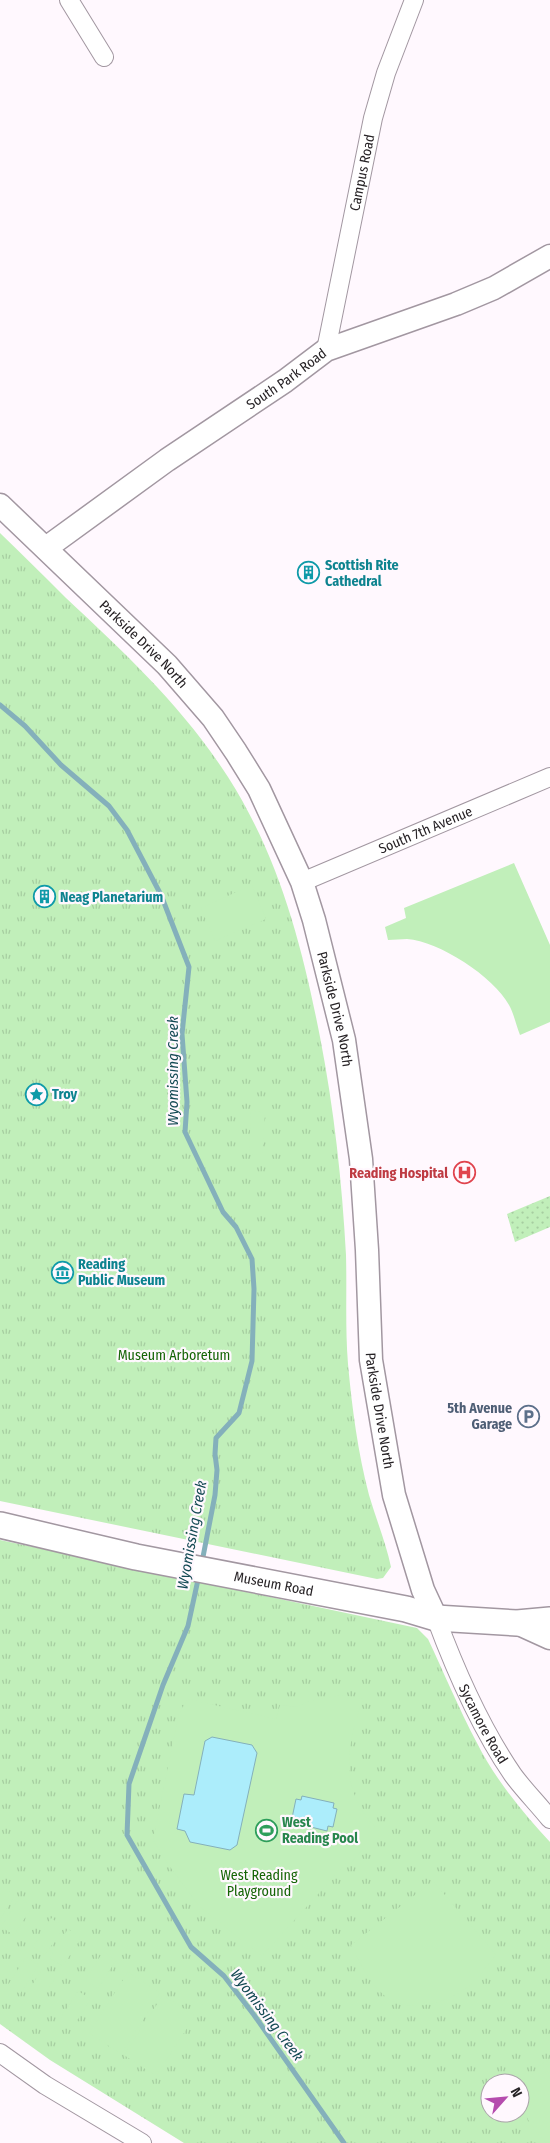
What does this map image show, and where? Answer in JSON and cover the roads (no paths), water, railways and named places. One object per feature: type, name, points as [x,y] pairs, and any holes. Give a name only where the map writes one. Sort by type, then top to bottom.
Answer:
[{"type":"main road","name":"Museum Road","points":[[0,1525],[169,1563],[406,1609],[436,1618],[517,1622],[550,1620]]},
{"type":"street","points":[[69,0],[104,57]]},
{"type":"street","name":"Campus Road","points":[[326,350],[373,118],[386,73],[414,0]]},
{"type":"street","name":"South Park Road","points":[[46,548],[167,460],[285,381],[326,350],[456,304],[494,288],[550,256]]},
{"type":"street","name":"Parkside Drive North","points":[[0,505],[167,666],[212,718],[259,789],[302,882],[314,920],[344,1040],[361,1164],[368,1250],[371,1360],[394,1495],[423,1590],[436,1618]]},
{"type":"street","name":"South 7th Avenue","points":[[302,882],[550,777]]},
{"type":"street","name":"Sycamore Road","points":[[436,1618],[489,1737],[514,1776],[550,1819]]},
{"type":"street","points":[[517,1622],[550,1638]]},
{"type":"street","points":[[0,2054],[45,2085],[142,2143]]},
{"type":"water","points":[[212,1737],[252,1745],[257,1753],[237,1845],[230,1850],[190,1842],[185,1831],[177,1829],[184,1794],[194,1795],[205,1741]]},
{"type":"water","points":[[302,1796],[334,1803],[333,1808],[337,1809],[333,1827],[328,1826],[327,1831],[295,1823],[296,1819],[292,1818],[296,1799],[301,1800]]},
{"type":"waterway","name":"Wyomissing Creek","points":[[0,705],[25,726],[61,765],[109,806],[127,830],[161,895],[189,967],[182,1034],[187,1102],[185,1132],[223,1212],[236,1227],[252,1259],[254,1289],[252,1361],[239,1413],[216,1438],[217,1470],[215,1495],[202,1562]]},
{"type":"waterway","name":"Wyomissing Creek","points":[[199,1575],[188,1626],[163,1685],[129,1784],[127,1835],[191,1947],[224,1976],[254,2015],[344,2143]]},
{"type":"place","name":"Scottish Rite Cathedral","points":[[309,573]]},
{"type":"place","name":"Neag Planetarium","points":[[44,897]]},
{"type":"place","name":"Troy","points":[[36,1094]]},
{"type":"place","name":"Reading Hospital","points":[[464,1173]]},
{"type":"place","name":"Reading Public Museum","points":[[62,1272]]},
{"type":"place","name":"5th Avenue Garage","points":[[528,1416]]},
{"type":"place","name":"West Reading Pool","points":[[266,1830]]},
{"type":"park label","name":"Museum Arboretum","points":[[174,1355]]},
{"type":"park label","name":"West Reading Playground","points":[[259,1884]]}]
